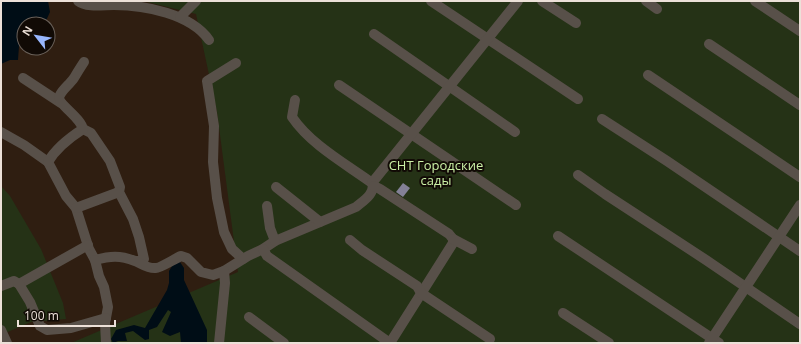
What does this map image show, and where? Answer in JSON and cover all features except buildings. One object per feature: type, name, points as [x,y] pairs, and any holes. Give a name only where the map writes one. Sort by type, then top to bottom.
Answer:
[{"type":"street","points":[[78,1],[89,5],[135,7],[159,11],[180,17],[203,31],[209,40]]},
{"type":"street","points":[[180,17],[196,1]]},
{"type":"street","points":[[431,1],[578,99]]},
{"type":"street","points":[[95,260],[109,256],[116,256],[150,268],[158,268],[181,256],[187,258],[201,272],[213,275],[224,271],[275,241],[356,207],[365,200],[372,191],[373,184],[518,1]]},
{"type":"street","points":[[542,1],[576,23]]},
{"type":"street","points":[[646,1],[657,9]]},
{"type":"street","points":[[755,1],[800,31]]},
{"type":"street","points":[[374,34],[515,132]]},
{"type":"street","points":[[709,44],[800,105]]},
{"type":"street","points":[[61,103],[59,95],[74,78],[84,62]]},
{"type":"street","points":[[236,63],[207,81],[214,126],[213,162],[217,198],[224,232],[232,249],[243,259]]},
{"type":"street","points":[[648,75],[800,177]]},
{"type":"street","points":[[23,78],[61,103],[82,123],[83,129]]},
{"type":"street","points":[[339,85],[516,205]]},
{"type":"street","points":[[295,100],[292,117],[300,128],[318,145],[380,189],[449,234],[453,239],[472,249]]},
{"type":"street","points":[[602,119],[800,251]]},
{"type":"street","points":[[48,162],[57,149],[71,136],[83,129]]},
{"type":"street","points":[[83,129],[91,133],[110,161],[120,187],[119,192],[133,219],[139,237],[144,259],[136,262]]},
{"type":"street","points":[[1,132],[24,145],[48,162],[66,196],[76,208],[91,255],[95,260],[99,276],[104,287],[108,308],[106,318],[106,343]]},
{"type":"street","points":[[578,175],[604,194],[706,260],[800,324]]},
{"type":"street","points":[[276,186],[320,222]]},
{"type":"street","points":[[76,208],[119,192]]},
{"type":"street","points":[[558,236],[714,341],[746,288],[800,205]]},
{"type":"street","points":[[267,206],[270,228],[275,241]]},
{"type":"street","points":[[263,249],[267,256],[288,272],[390,343],[453,243],[453,239]]},
{"type":"street","points":[[350,240],[362,250],[417,286],[421,293],[490,339]]},
{"type":"street","points":[[20,284],[88,245]]},
{"type":"street","points":[[219,343],[225,283],[224,271]]},
{"type":"street","points":[[1,286],[14,281],[20,284],[34,310],[40,326],[47,330],[71,328],[106,318]]},
{"type":"street","points":[[563,313],[609,343]]},
{"type":"street","points":[[249,317],[284,343]]},
{"type":"street","points":[[1,330],[7,343]]},
{"type":"green space","name":"СНТ Городские сады","points":[[143,1],[800,1],[800,343],[71,343],[238,272],[217,112],[196,14]]},
{"type":"green space","points":[[1,186],[10,196],[41,249],[63,303],[66,319],[31,322],[3,334],[5,343],[1,343]]},
{"type":"shaded area","points":[[1,1],[48,1],[50,12],[48,16],[16,16],[16,56],[18,56],[18,60],[10,60],[1,64]]},
{"type":"shaded area","points":[[180,262],[184,268],[184,280],[207,330],[207,343],[181,343],[180,332],[170,336],[162,332],[171,312],[168,310],[157,327],[149,330],[149,339],[145,340],[133,331],[125,333],[127,341],[118,341],[113,343],[111,339],[116,330],[134,325],[145,328],[167,290],[169,283],[169,271],[174,263]]}]
